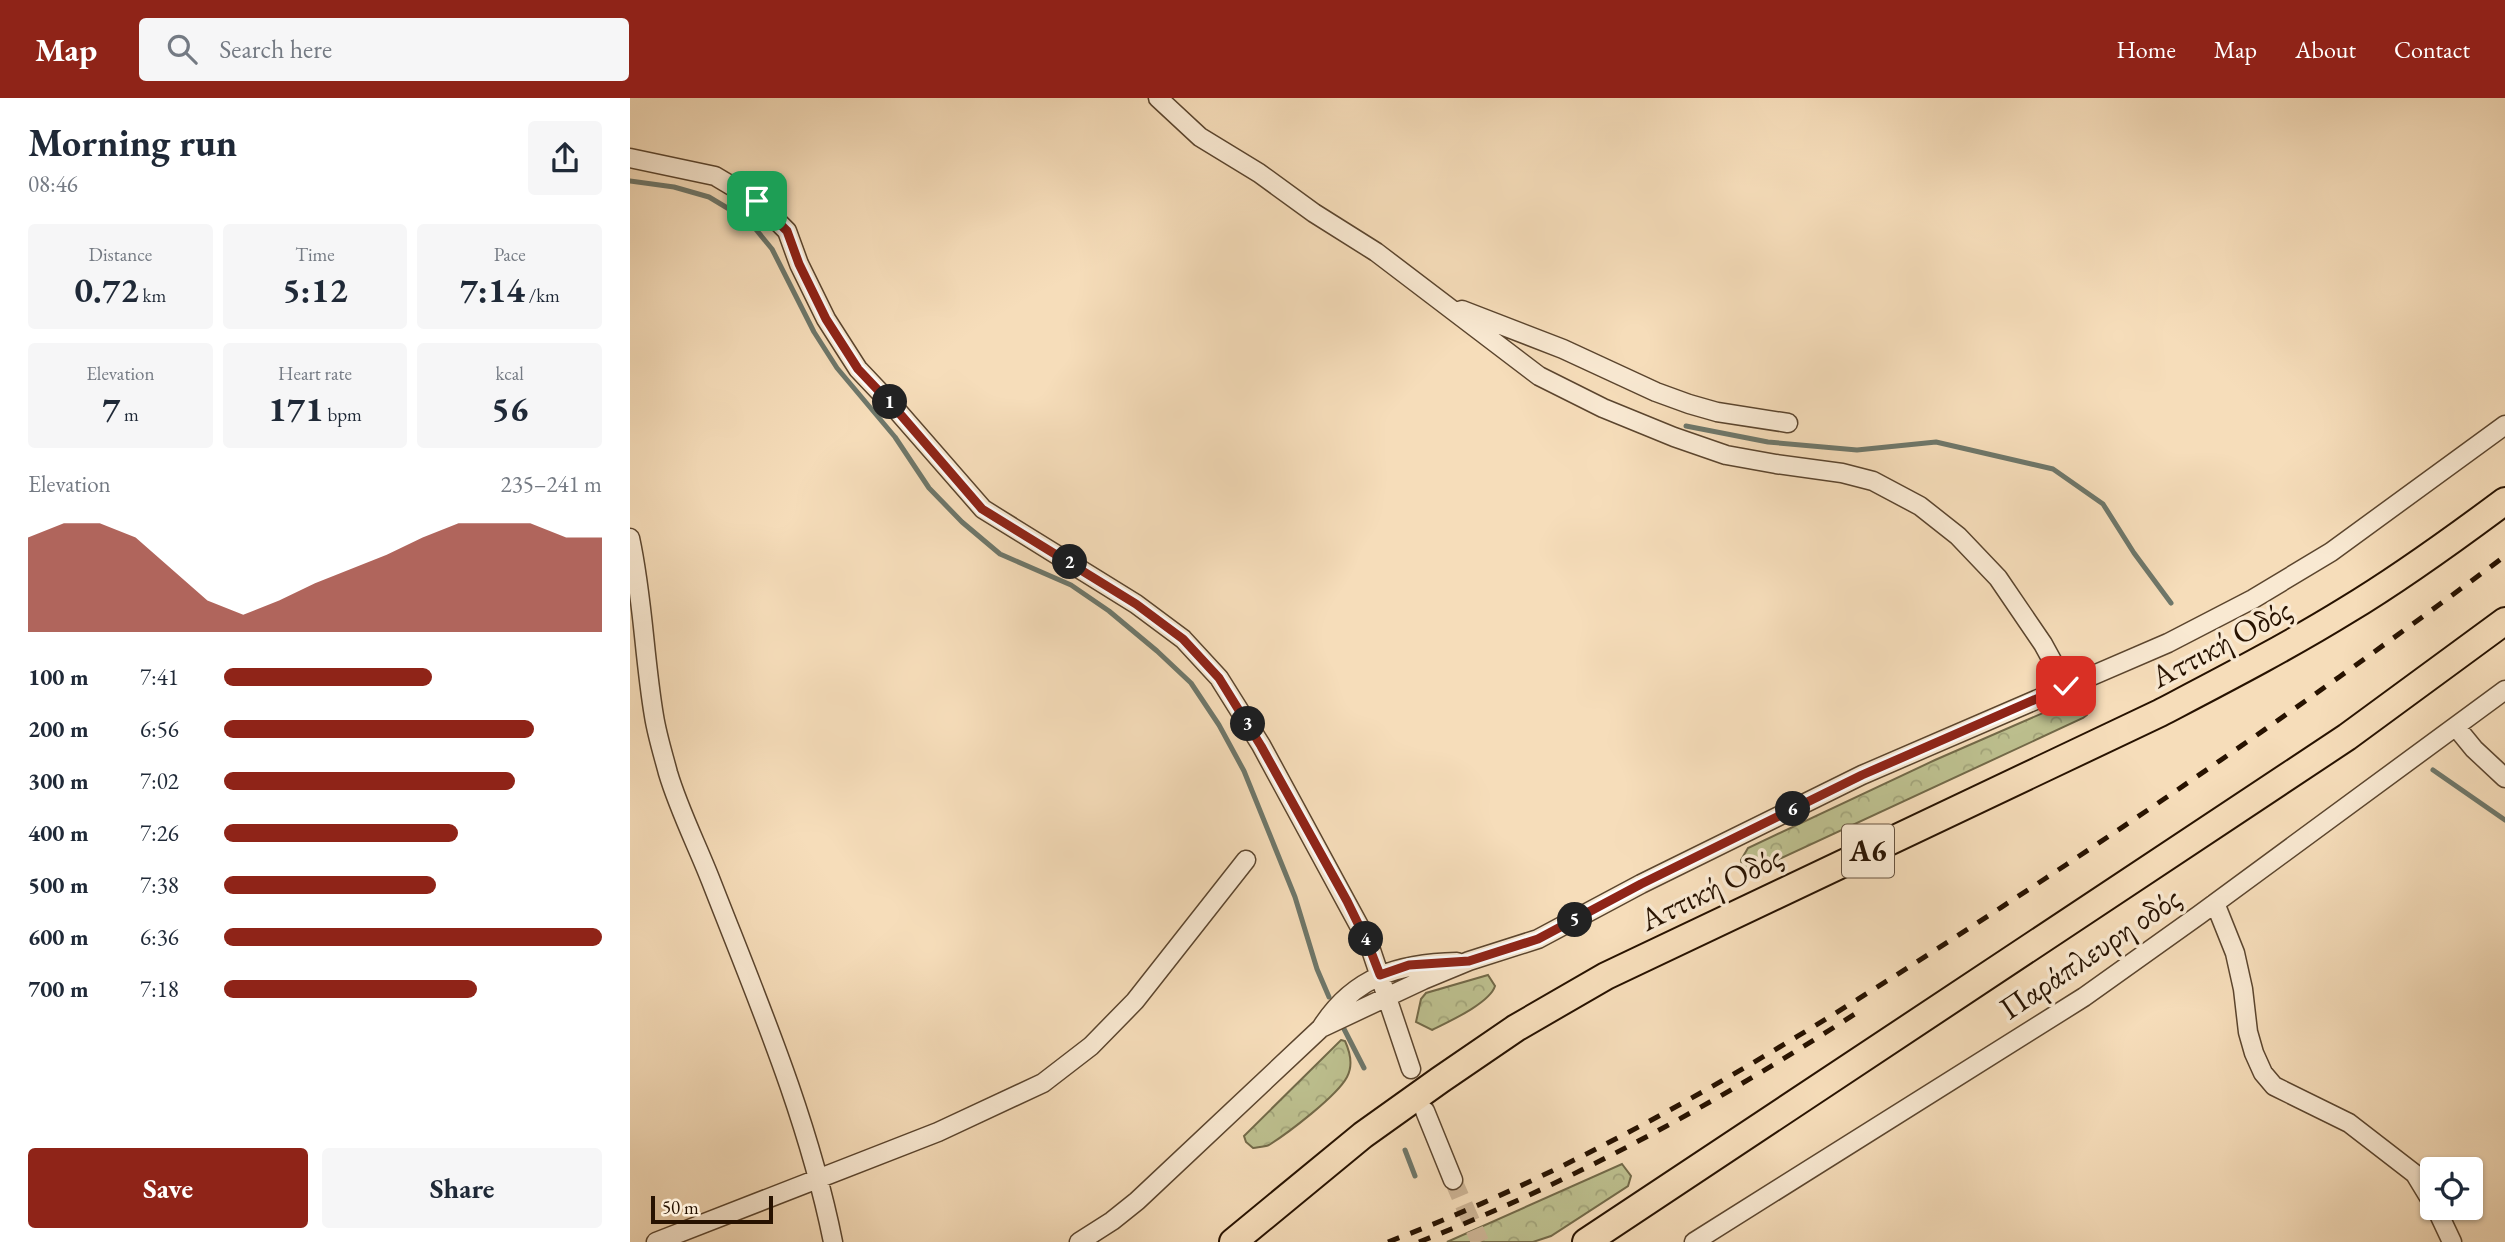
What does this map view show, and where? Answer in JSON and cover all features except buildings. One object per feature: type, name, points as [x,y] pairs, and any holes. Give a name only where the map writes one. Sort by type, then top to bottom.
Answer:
[{"type":"highway","name":"Αττική Οδός","points":[[1233,1242],[1363,1135],[1538,1015],[1606,976],[2205,690],[2359,603],[2505,501]]},
{"type":"highway","points":[[1586,1242],[2347,737],[2505,621]]},
{"type":"street","points":[[1158,98],[1200,137],[1259,173],[1314,213],[1376,252],[1539,376],[1603,408],[1726,455],[1842,473],[1873,481],[1920,506],[1958,536],[1998,578],[2043,643],[2066,686]]},
{"type":"street","points":[[630,158],[715,176],[757,201],[787,231],[799,264],[826,319],[858,369],[982,509],[1136,604],[1183,639],[1219,678],[1261,746],[1347,901],[1380,975],[1411,1069]]},
{"type":"street","points":[[1444,302],[1563,349],[1656,392],[1689,404],[1717,412],[1788,423]]},
{"type":"street","points":[[1321,1027],[1469,961],[1538,939],[1653,878],[1862,775],[2168,643],[2253,599],[2331,552],[2505,425]]},
{"type":"street","points":[[630,538],[637,569],[654,718],[668,774],[780,1063],[818,1180],[833,1242]]},
{"type":"street","name":"Παράπλευρη οδός","points":[[1694,1242],[2084,997],[2505,690]]},
{"type":"street","points":[[2456,727],[2473,749],[2505,778]]},
{"type":"street","points":[[656,1242],[938,1132],[1043,1083],[1091,1046],[1135,1001],[1246,860]]},
{"type":"street","points":[[2216,903],[2235,954],[2243,989],[2248,1032],[2263,1073],[2274,1086],[2349,1123],[2415,1174],[2420,1182]]},
{"type":"street","points":[[1079,1242],[1112,1222],[1138,1201],[1321,1027],[1334,1007],[1343,999],[1380,975],[1409,965],[1469,961]]},
{"type":"street","points":[[1425,1111],[1453,1180]]},
{"type":"street","points":[[2442,1220],[2452,1242]]},
{"type":"green space","points":[[2075,699],[2086,703],[2089,708],[2083,718],[1749,873],[1742,869],[1741,860],[1748,848],[1935,760]]},
{"type":"green space","points":[[1488,975],[1495,986],[1477,1005],[1432,1030],[1416,1022],[1421,999],[1426,993]]},
{"type":"green space","points":[[1341,1040],[1345,1041],[1350,1059],[1350,1068],[1342,1085],[1323,1104],[1269,1145],[1253,1148],[1246,1142],[1244,1136]]},
{"type":"green space","points":[[1622,1164],[1631,1176],[1628,1186],[1551,1236],[1533,1242],[1447,1242]]},
{"type":"waterway","points":[[630,181],[674,187],[709,197],[749,221],[772,249],[814,332],[837,368],[895,437],[929,488],[962,522],[1000,554],[1071,585],[1109,611],[1191,683],[1219,725],[1244,771],[1295,897],[1317,969],[1329,997]]},
{"type":"waterway","points":[[1686,426],[1768,442],[1857,450],[1936,442],[2053,469],[2103,504],[2134,553],[2171,603]]},
{"type":"waterway","points":[[2433,770],[2505,820]]},
{"type":"waterway","points":[[1343,1027],[1364,1068]]},
{"type":"waterway","points":[[1405,1150],[1415,1176]]},
{"type":"tunnel","points":[[1453,1180],[1480,1242]]},
{"type":"railway","points":[[1388,1242],[1541,1176],[1616,1139],[1762,1058],[1904,970],[2176,791],[2505,556]]},
{"type":"railway","points":[[1419,1242],[1535,1192],[1647,1136],[1703,1106],[1864,1008]]},
{"type":"route","points":[[757,201],[787,231],[799,264],[826,319],[858,369],[982,509],[1027,534],[1136,604],[1183,639],[1219,678],[1261,746],[1347,901],[1380,975],[1409,965],[1469,961],[1538,939],[1641,884],[1862,775],[2066,686]]}]
